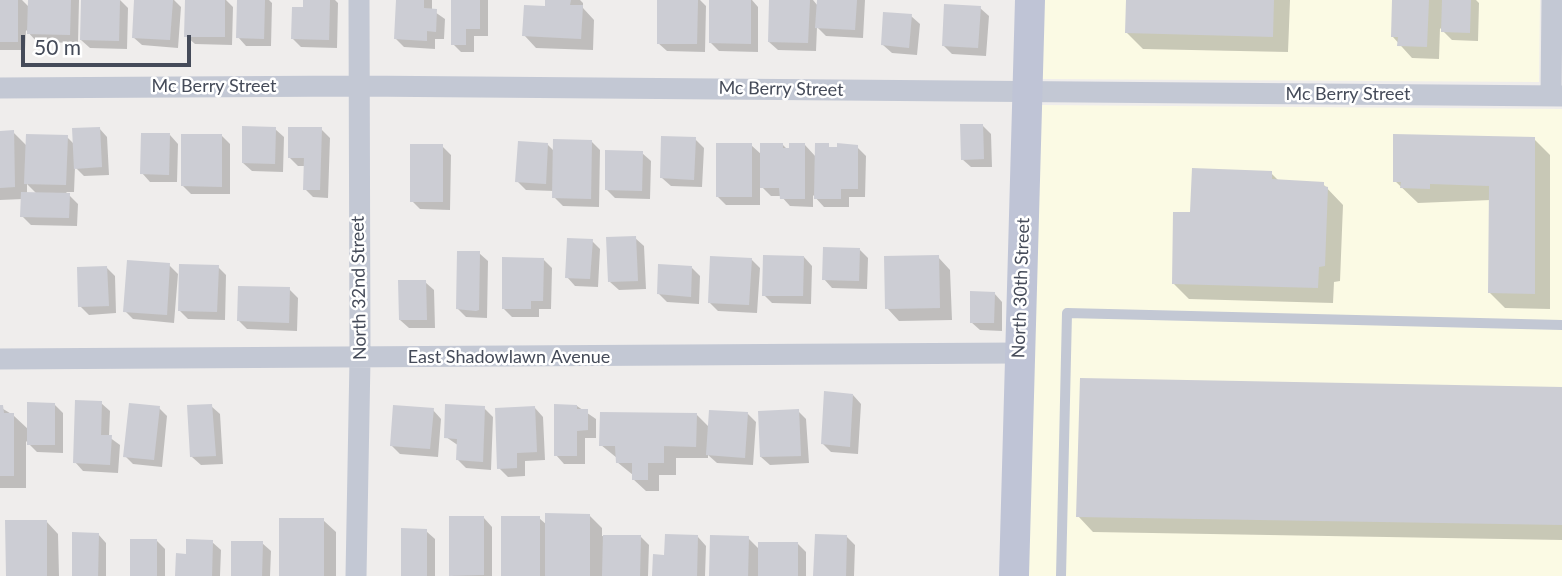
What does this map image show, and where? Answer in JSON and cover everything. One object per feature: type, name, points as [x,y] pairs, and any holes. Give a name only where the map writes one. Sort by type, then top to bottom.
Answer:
[{"type":"street","name":"North 32nd Street","points":[[356,576],[360,359],[357,86],[359,0]]},
{"type":"street","name":"North 30th Street","points":[[1014,576],[1018,353],[1029,92],[1030,0]]},
{"type":"street","points":[[1552,0],[1556,96]]},
{"type":"street","name":"Mc Berry Street","points":[[0,88],[357,86],[1556,96]]},
{"type":"street","name":"East Shadowlawn Avenue","points":[[0,359],[360,359],[1018,353]]},
{"type":"lane","points":[[1061,576],[1067,313],[1562,325]]},
{"type":"shaded area","points":[[1042,0],[1540,0],[1539,82],[1041,79]]},
{"type":"shaded area","points":[[1040,105],[1562,109],[1562,576],[1026,576]]},
{"type":"building","points":[[0,0],[18,0],[18,42],[0,42]]},
{"type":"building","points":[[28,0],[71,0],[70,35],[27,34]]},
{"type":"building","points":[[81,0],[120,0],[119,41],[80,40]]},
{"type":"building","points":[[134,0],[173,0],[170,40],[132,38]]},
{"type":"building","points":[[185,0],[225,0],[225,37],[184,37]]},
{"type":"building","points":[[237,0],[265,0],[264,39],[236,38]]},
{"type":"building","points":[[303,0],[330,0],[329,40],[291,39],[292,7],[303,7]]},
{"type":"building","points":[[396,0],[424,0],[424,8],[437,9],[436,32],[427,31],[427,41],[394,39]]},
{"type":"building","points":[[451,0],[480,0],[480,29],[466,29],[466,45],[451,45]]},
{"type":"building","points":[[545,0],[571,0],[570,5],[583,5],[581,39],[522,36],[524,5],[545,6]]},
{"type":"building","points":[[657,0],[698,0],[697,44],[657,44]]},
{"type":"building","points":[[709,0],[751,0],[751,44],[709,43]]},
{"type":"building","points":[[769,0],[810,0],[808,43],[768,42]]},
{"type":"building","points":[[817,0],[857,0],[855,30],[815,28]]},
{"type":"building","points":[[1126,0],[1274,0],[1273,37],[1125,33]]},
{"type":"building","points":[[1392,0],[1429,0],[1427,47],[1397,46],[1398,37],[1391,37]]},
{"type":"building","points":[[1442,0],[1471,0],[1470,33],[1441,32]]},
{"type":"building","points":[[944,4],[981,6],[978,48],[942,46]]},
{"type":"building","points":[[883,12],[912,14],[909,48],[881,45]]},
{"type":"building","points":[[960,124],[983,124],[984,159],[961,160]]},
{"type":"building","points":[[242,126],[276,127],[275,164],[242,163]]},
{"type":"building","points":[[100,127],[102,167],[74,169],[72,128]]},
{"type":"building","points":[[288,127],[322,127],[320,190],[303,190],[304,158],[288,158]]},
{"type":"building","points":[[14,130],[15,187],[0,188],[0,131]]},
{"type":"building","points":[[141,133],[170,133],[169,175],[140,174]]},
{"type":"building","points":[[26,134],[68,135],[66,185],[24,184]]},
{"type":"building","points":[[181,134],[222,134],[222,187],[181,186]]},
{"type":"building","points":[[1393,134],[1535,137],[1535,294],[1488,293],[1489,186],[1430,184],[1430,189],[1400,188],[1401,182],[1393,182]]},
{"type":"building","points":[[661,136],[696,137],[694,180],[660,178]]},
{"type":"building","points":[[553,139],[592,140],[591,199],[552,198]]},
{"type":"building","points":[[518,141],[548,143],[546,184],[515,182]]},
{"type":"building","points":[[716,143],[752,143],[752,197],[716,197]]},
{"type":"building","points":[[760,143],[783,143],[783,148],[789,148],[789,143],[805,143],[805,199],[780,199],[779,188],[760,188]]},
{"type":"building","points":[[815,143],[829,143],[829,147],[837,147],[837,143],[858,145],[858,189],[841,189],[841,199],[814,199]]},
{"type":"building","points":[[410,144],[443,144],[443,202],[410,202]]},
{"type":"building","points":[[605,150],[643,151],[642,191],[605,190]]},
{"type":"building","points":[[1192,168],[1272,171],[1272,179],[1324,182],[1324,186],[1328,187],[1325,266],[1319,267],[1318,288],[1172,284],[1173,212],[1190,212]]},
{"type":"building","points":[[21,192],[70,193],[69,218],[20,217]]},
{"type":"building","points":[[636,236],[638,281],[608,282],[606,237]]},
{"type":"building","points":[[567,238],[593,239],[590,279],[565,278]]},
{"type":"building","points":[[823,247],[860,248],[859,281],[822,280]]},
{"type":"building","points":[[457,251],[480,251],[479,310],[456,309]]},
{"type":"building","points":[[763,255],[804,256],[803,296],[762,296]]},
{"type":"building","points":[[939,255],[940,308],[885,309],[884,256]]},
{"type":"building","points":[[710,256],[752,258],[749,305],[708,303]]},
{"type":"building","points":[[502,257],[544,258],[543,301],[531,301],[531,309],[502,309]]},
{"type":"building","points":[[127,260],[170,263],[167,315],[123,312]]},
{"type":"building","points":[[179,264],[219,265],[217,312],[178,311]]},
{"type":"building","points":[[658,264],[692,266],[691,297],[657,294]]},
{"type":"building","points":[[107,266],[109,306],[78,307],[77,267]]},
{"type":"building","points":[[398,280],[426,280],[427,320],[399,320]]},
{"type":"building","points":[[238,286],[290,287],[289,323],[237,321]]},
{"type":"building","points":[[970,291],[995,292],[994,323],[970,323]]},
{"type":"building","points":[[1080,378],[1562,387],[1562,525],[1076,517]]},
{"type":"building","points":[[824,391],[853,394],[850,447],[821,444]]},
{"type":"building","points":[[75,400],[102,401],[101,435],[112,435],[110,465],[73,463]]},
{"type":"building","points":[[27,402],[55,403],[55,445],[27,445]]},
{"type":"building","points":[[129,403],[160,406],[154,460],[123,457]]},
{"type":"building","points":[[212,404],[216,456],[190,457],[187,405]]},
{"type":"building","points":[[445,404],[485,406],[483,462],[456,460],[457,439],[444,438]]},
{"type":"building","points":[[554,404],[577,405],[577,409],[588,409],[588,430],[577,431],[577,456],[554,456]]},
{"type":"building","points":[[0,405],[3,405],[4,413],[14,413],[14,476],[0,476]]},
{"type":"building","points":[[393,405],[434,408],[430,449],[390,446]]},
{"type":"building","points":[[535,406],[537,452],[517,453],[517,468],[497,469],[495,408]]},
{"type":"building","points":[[799,409],[801,456],[760,457],[758,411]]},
{"type":"building","points":[[709,410],[748,412],[745,458],[706,455]]},
{"type":"building","points":[[600,412],[697,413],[696,447],[664,446],[664,463],[648,463],[648,480],[632,480],[632,463],[616,463],[615,446],[599,446]]},
{"type":"building","points":[[545,513],[590,514],[590,576],[545,576]]},
{"type":"building","points":[[449,516],[484,516],[484,575],[449,576]]},
{"type":"building","points":[[501,516],[540,516],[540,576],[501,576]]},
{"type":"building","points":[[279,518],[324,518],[324,576],[279,576]]},
{"type":"building","points":[[5,520],[47,520],[47,576],[6,576]]},
{"type":"building","points":[[401,528],[427,529],[427,576],[401,576]]},
{"type":"building","points":[[72,532],[99,533],[98,576],[72,576]]},
{"type":"building","points":[[665,534],[698,535],[697,576],[652,576],[653,554],[664,555]]},
{"type":"building","points":[[815,534],[847,535],[846,576],[813,576]]},
{"type":"building","points":[[603,535],[641,535],[640,576],[602,576]]},
{"type":"building","points":[[710,535],[749,536],[748,576],[709,576]]},
{"type":"building","points":[[130,539],[157,539],[157,576],[130,576]]},
{"type":"building","points":[[186,539],[213,540],[212,576],[175,576],[176,553],[186,554]]},
{"type":"building","points":[[231,541],[263,541],[262,576],[231,576]]},
{"type":"building","points":[[758,542],[798,542],[798,576],[758,576]]}]
